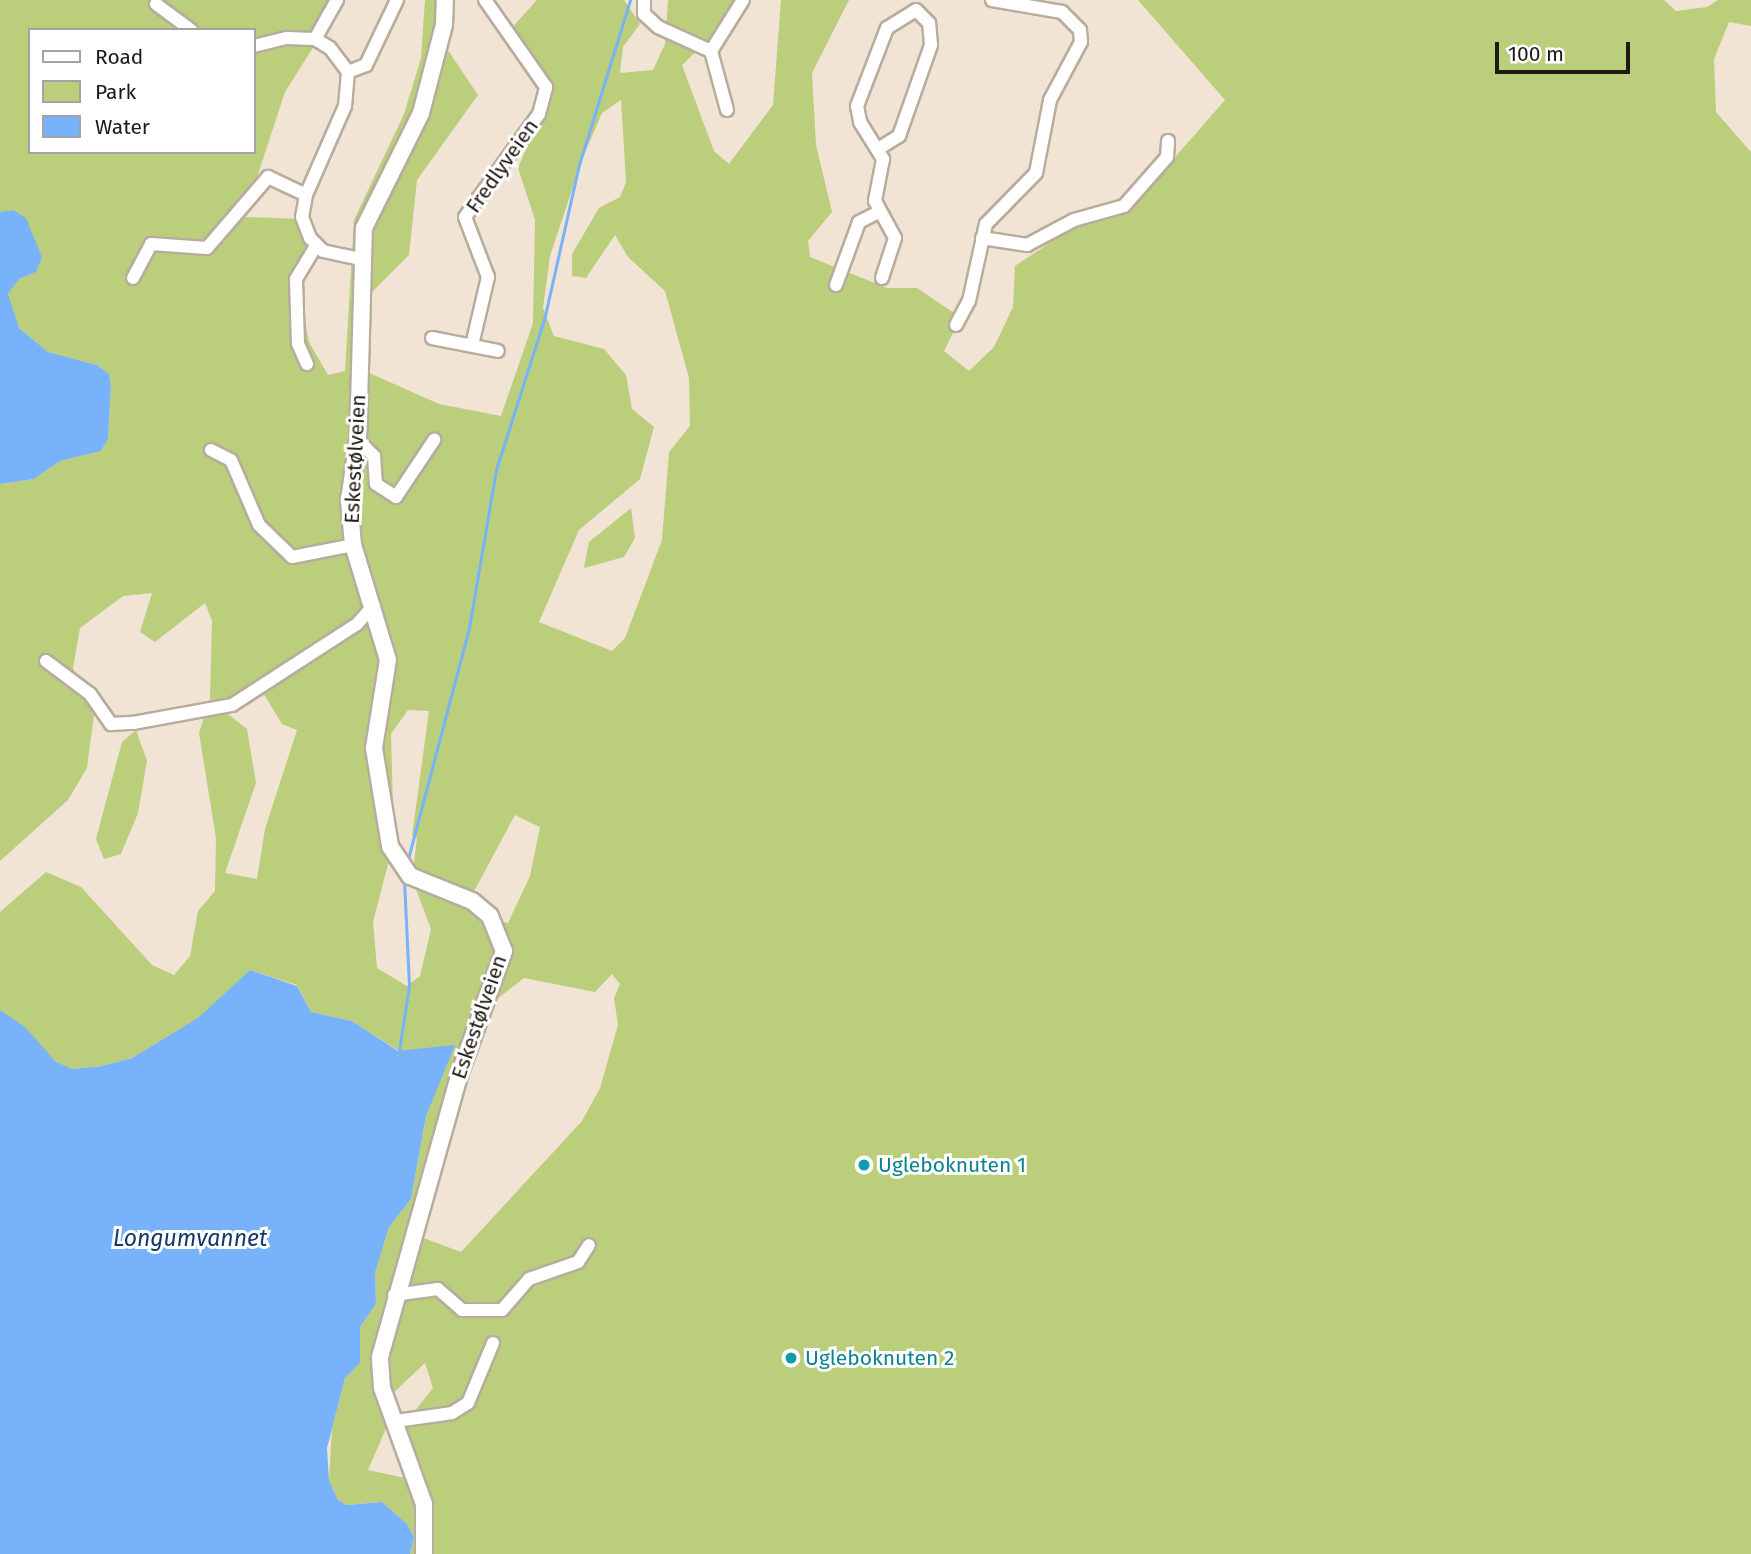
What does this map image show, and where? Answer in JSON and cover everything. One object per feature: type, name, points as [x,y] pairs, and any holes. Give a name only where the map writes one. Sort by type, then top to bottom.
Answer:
[{"type":"main road","name":"Eskestølveien","points":[[424,1554],[425,1504],[380,1368],[394,1295],[460,1072],[504,951],[497,925],[481,908],[406,871],[390,845],[374,748],[388,660],[374,605],[353,545],[349,500],[358,440],[362,259],[369,213],[427,94],[444,25],[445,0]]},
{"type":"street","points":[[315,39],[337,0]]},
{"type":"street","points":[[348,72],[366,65],[397,0]]},
{"type":"street","name":"Fredlyveien","points":[[472,345],[488,276],[465,217],[539,114],[547,86],[485,0]]},
{"type":"street","points":[[644,0],[644,14],[658,27],[711,51]]},
{"type":"street","points":[[727,110],[711,51],[743,0]]},
{"type":"street","points":[[956,325],[969,301],[982,238],[992,216],[1036,173],[1050,100],[1080,42],[1080,30],[1062,12],[992,0]]},
{"type":"street","points":[[156,4],[184,28]]},
{"type":"street","points":[[878,149],[899,136],[931,45],[929,23],[920,5],[887,28],[858,106],[878,149],[883,169],[875,201],[895,238],[882,278]]},
{"type":"street","points":[[256,46],[287,38],[315,39],[330,48],[348,72],[345,106],[306,195],[302,217],[316,246],[339,257],[362,259]]},
{"type":"street","points":[[982,238],[1027,245],[1074,220],[1124,206],[1167,158],[1168,141]]},
{"type":"street","points":[[134,278],[151,244],[207,248],[268,177],[306,195]]},
{"type":"street","points":[[836,285],[859,222],[879,212]]},
{"type":"street","points":[[307,364],[298,344],[296,279],[316,246]]},
{"type":"street","points":[[432,338],[498,351]]},
{"type":"street","points":[[358,440],[374,456],[376,484],[396,498],[434,440]]},
{"type":"street","points":[[211,450],[231,460],[259,525],[292,557],[353,545]]},
{"type":"street","points":[[46,661],[90,694],[111,723],[133,723],[232,705],[357,624],[374,605]]},
{"type":"street","points":[[394,1295],[438,1289],[462,1310],[494,1312],[543,1271],[578,1262],[589,1245]]},
{"type":"street","points":[[396,1421],[452,1413],[468,1402],[493,1343]]},
{"type":"green space","points":[[0,0],[343,0],[285,92],[244,217],[302,219],[310,251],[300,295],[309,342],[328,375],[345,371],[354,220],[404,114],[421,58],[425,0],[436,0],[437,34],[478,95],[417,180],[409,255],[364,300],[358,368],[439,404],[501,416],[533,323],[535,220],[518,168],[539,118],[543,82],[508,32],[537,0],[624,0],[640,24],[623,47],[620,73],[653,70],[665,44],[668,0],[739,0],[724,25],[682,65],[714,151],[729,164],[773,105],[781,0],[849,0],[812,73],[816,145],[832,212],[808,241],[810,257],[887,288],[917,288],[954,313],[955,329],[944,351],[969,371],[994,347],[1013,307],[1015,266],[1075,226],[1135,203],[1225,100],[1138,0],[1664,0],[1676,11],[1707,7],[1718,0],[1751,0],[1751,26],[1729,22],[1714,59],[1716,112],[1751,152],[1751,1554],[410,1554],[414,1537],[407,1524],[382,1502],[345,1505],[338,1500],[329,1480],[332,1428],[345,1378],[360,1363],[360,1327],[376,1304],[375,1273],[389,1227],[411,1199],[426,1116],[449,1054],[399,1051],[352,1021],[311,1012],[297,985],[250,970],[199,1018],[132,1058],[102,1066],[72,1069],[55,1061],[0,1010],[0,912],[46,872],[81,887],[152,965],[174,975],[190,956],[198,911],[215,891],[216,838],[199,733],[210,698],[212,621],[205,603],[155,642],[140,632],[152,593],[123,596],[80,628],[73,668],[94,715],[87,768],[68,800],[0,861],[0,484],[34,479],[60,461],[101,451],[108,439],[111,386],[109,374],[97,365],[48,352],[19,328],[11,312],[8,294],[19,279],[36,272],[13,210],[0,212]],"holes":[[[621,100],[626,182],[620,197],[599,208],[572,254],[572,276],[586,278],[615,235],[628,257],[665,291],[689,378],[690,426],[669,452],[662,540],[625,638],[612,651],[539,622],[579,530],[640,479],[654,427],[632,409],[626,375],[604,349],[554,336],[543,308],[550,256],[583,157],[602,113]],[[260,688],[282,724],[297,730],[265,829],[257,879],[225,873],[256,783],[247,729],[220,708]],[[408,710],[429,711],[412,836],[417,838],[412,879],[431,929],[420,976],[407,986],[377,968],[373,922],[394,841],[391,734]],[[515,815],[540,827],[530,876],[508,923],[492,919],[471,897]],[[612,974],[620,984],[614,998],[618,1025],[600,1088],[582,1121],[461,1252],[410,1233],[412,1213],[482,1011],[524,978],[595,992]],[[425,1363],[433,1388],[399,1431],[410,1479],[368,1470],[394,1410],[388,1398]]]},
{"type":"green space","points":[[631,508],[635,538],[624,557],[584,568],[589,542]]},
{"type":"green space","points":[[136,730],[147,761],[138,813],[121,854],[104,859],[96,839],[122,742]]},
{"type":"water","points":[[13,210],[26,218],[42,257],[36,272],[19,279],[8,294],[19,328],[48,352],[97,365],[109,374],[111,386],[108,439],[101,451],[60,461],[34,479],[0,484],[0,212]]},
{"type":"water","name":"Longumvannet","points":[[250,970],[297,986],[311,1012],[352,1021],[398,1051],[455,1045],[426,1116],[411,1199],[389,1227],[375,1273],[376,1304],[360,1327],[360,1363],[345,1378],[327,1448],[329,1480],[338,1500],[346,1505],[382,1502],[407,1524],[414,1537],[410,1554],[0,1554],[0,1010],[25,1027],[55,1061],[72,1069],[102,1066],[132,1058],[198,1018]]},
{"type":"waterway","points":[[408,859],[469,628],[496,470],[544,320],[579,165],[630,0]]},
{"type":"waterway","points":[[399,1051],[409,986],[404,879]]},
{"type":"place","name":"Ugleboknuten 1","points":[[864,1165]]},
{"type":"place","name":"Ugleboknuten 2","points":[[791,1358]]}]
